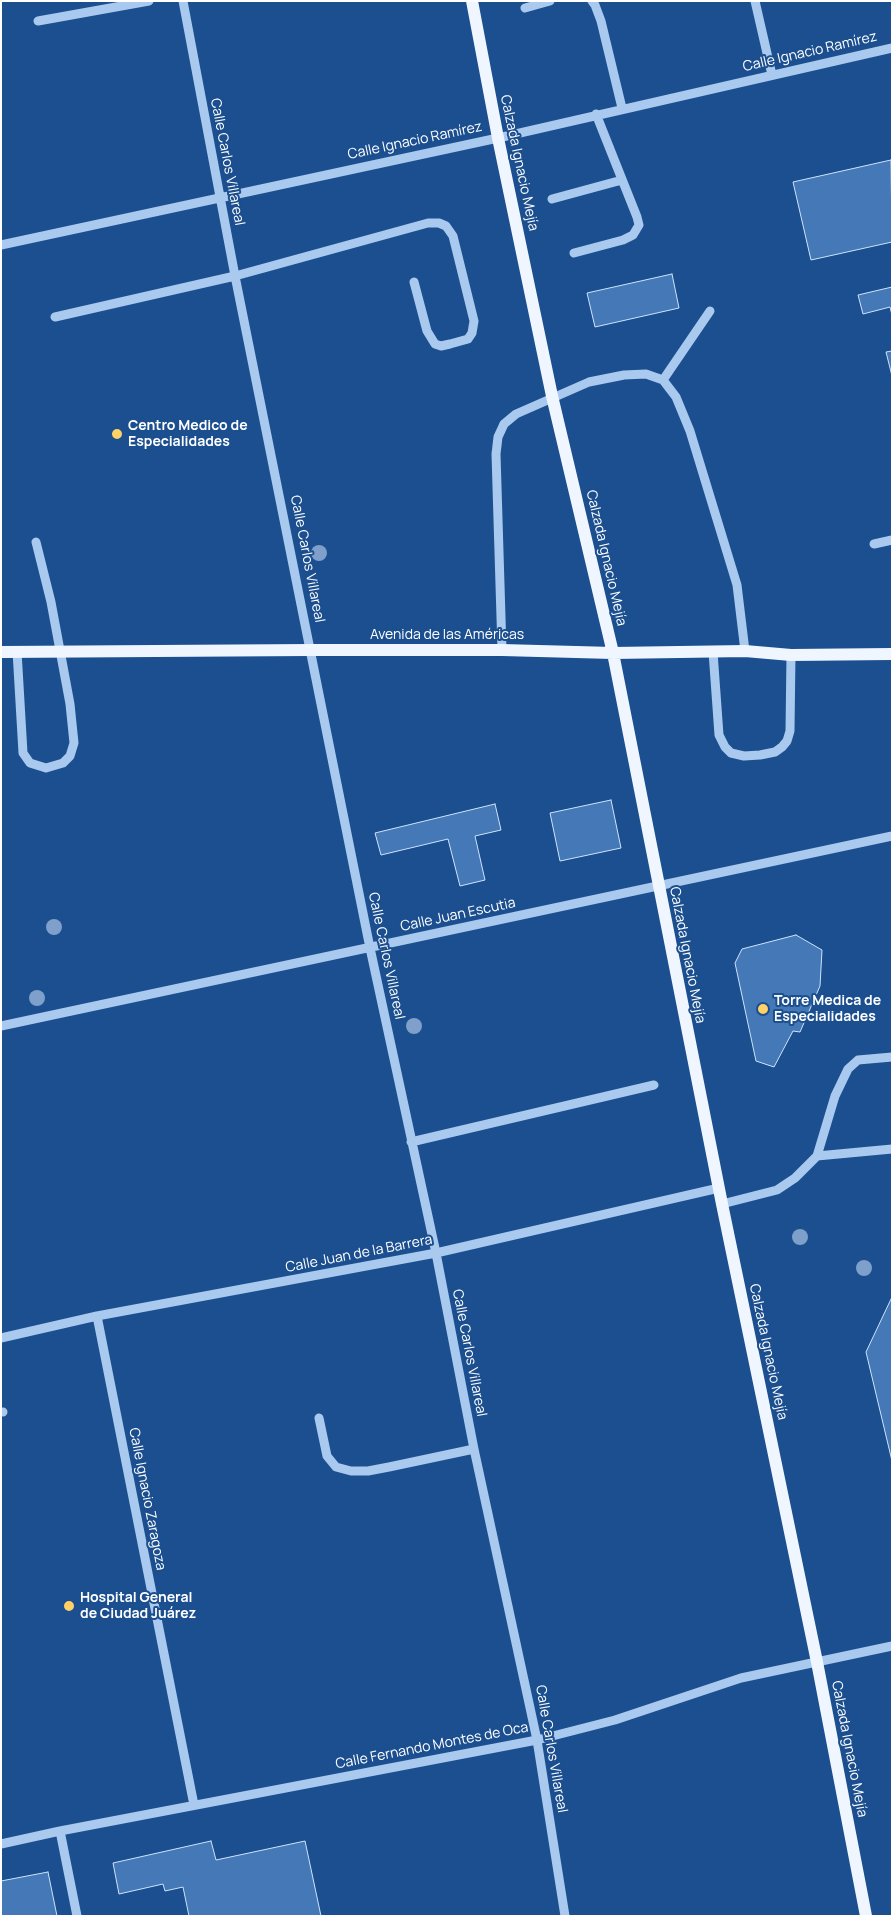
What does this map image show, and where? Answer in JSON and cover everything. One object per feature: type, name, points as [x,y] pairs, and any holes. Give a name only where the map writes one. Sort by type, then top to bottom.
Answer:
[{"type":"main road","name":"Calzada Ignacio Mejía","points":[[472,1],[498,138],[552,396],[612,653],[722,1204],[817,1662],[866,1916]]},
{"type":"main road","name":"Avenida de las Américas","points":[[1,652],[502,650],[612,653],[745,651],[791,655],[892,654]]},
{"type":"street","points":[[38,21],[149,1]]},
{"type":"street","name":"Calle Carlos Villareal","points":[[183,1],[220,198],[370,948],[436,1254],[474,1449],[537,1740],[565,1916]]},
{"type":"street","points":[[525,8],[550,1]]},
{"type":"street","points":[[592,1],[602,21],[622,108]]},
{"type":"street","points":[[755,1],[772,75]]},
{"type":"street","name":"Calle Ignacio Ramírez","points":[[1,245],[498,138],[622,108],[892,48]]},
{"type":"street","points":[[574,253],[623,240],[632,235],[639,225],[638,218],[596,114]]},
{"type":"street","points":[[552,199],[622,180]]},
{"type":"street","points":[[54,317],[236,276],[428,223],[440,223],[446,226],[453,236],[474,328],[468,338],[441,346],[435,344],[427,331],[414,282]]},
{"type":"street","points":[[663,380],[710,311]]},
{"type":"street","points":[[502,650],[496,454],[498,436],[504,424],[516,414],[552,396],[589,382],[624,375],[646,374],[663,380],[676,397],[690,431],[737,584],[745,651]]},
{"type":"street","points":[[874,544],[892,540]]},
{"type":"street","points":[[17,652],[23,753],[30,763],[46,768],[63,763],[70,756],[74,743],[70,704],[51,602],[36,542]]},
{"type":"street","points":[[713,652],[719,735],[724,747],[731,753],[744,756],[775,752],[787,741],[790,731],[791,655]]},
{"type":"street","name":"Calle Juan Escutia","points":[[1,1026],[892,836]]},
{"type":"street","points":[[722,1204],[776,1190],[795,1178],[816,1156],[835,1096],[848,1068],[858,1060],[892,1057]]},
{"type":"street","points":[[411,1142],[654,1085]]},
{"type":"street","points":[[816,1156],[892,1149]]},
{"type":"street","name":"Calle Juan de la Barrera","points":[[1,1338],[97,1316],[436,1254],[719,1188]]},
{"type":"street","name":"Calle Ignacio Zaragoza","points":[[97,1316],[194,1805]]},
{"type":"street","points":[[319,1418],[327,1456],[336,1467],[351,1471],[368,1471],[474,1449]]},
{"type":"street","name":"Calle Fernando Montes de Oca","points":[[1,1844],[194,1805],[537,1740],[615,1720],[741,1678],[892,1646]]},
{"type":"street","points":[[60,1831],[77,1916]]},
{"type":"building","points":[[891,160],[892,242],[811,260],[793,182]]},
{"type":"building","points":[[672,274],[679,308],[595,327],[587,293]]},
{"type":"building","points":[[892,287],[892,315],[890,307],[863,314],[858,295]]},
{"type":"building","points":[[892,351],[892,376],[886,352]]},
{"type":"building","points":[[611,800],[621,848],[560,861],[550,813]]},
{"type":"building","points":[[495,804],[501,830],[475,836],[485,880],[460,886],[448,839],[381,855],[375,833]]},
{"type":"building","points":[[796,935],[822,950],[820,986],[800,1032],[793,1031],[774,1067],[756,1061],[735,963],[742,949]]},
{"type":"building","points":[[892,1297],[892,1461],[866,1352]]},
{"type":"building","points":[[211,1841],[216,1860],[305,1841],[321,1916],[189,1916],[183,1887],[165,1891],[163,1884],[119,1894],[113,1863]]},
{"type":"building","points":[[48,1872],[57,1916],[1,1916],[1,1881]]},
{"type":"place","name":"Centro Medico de Especialidades","points":[[117,434]]},
{"type":"place","name":"Torre Medica de Especialidades","points":[[763,1009]]},
{"type":"place","name":"Hospital General de Ciudad Juárez","points":[[69,1606]]}]
